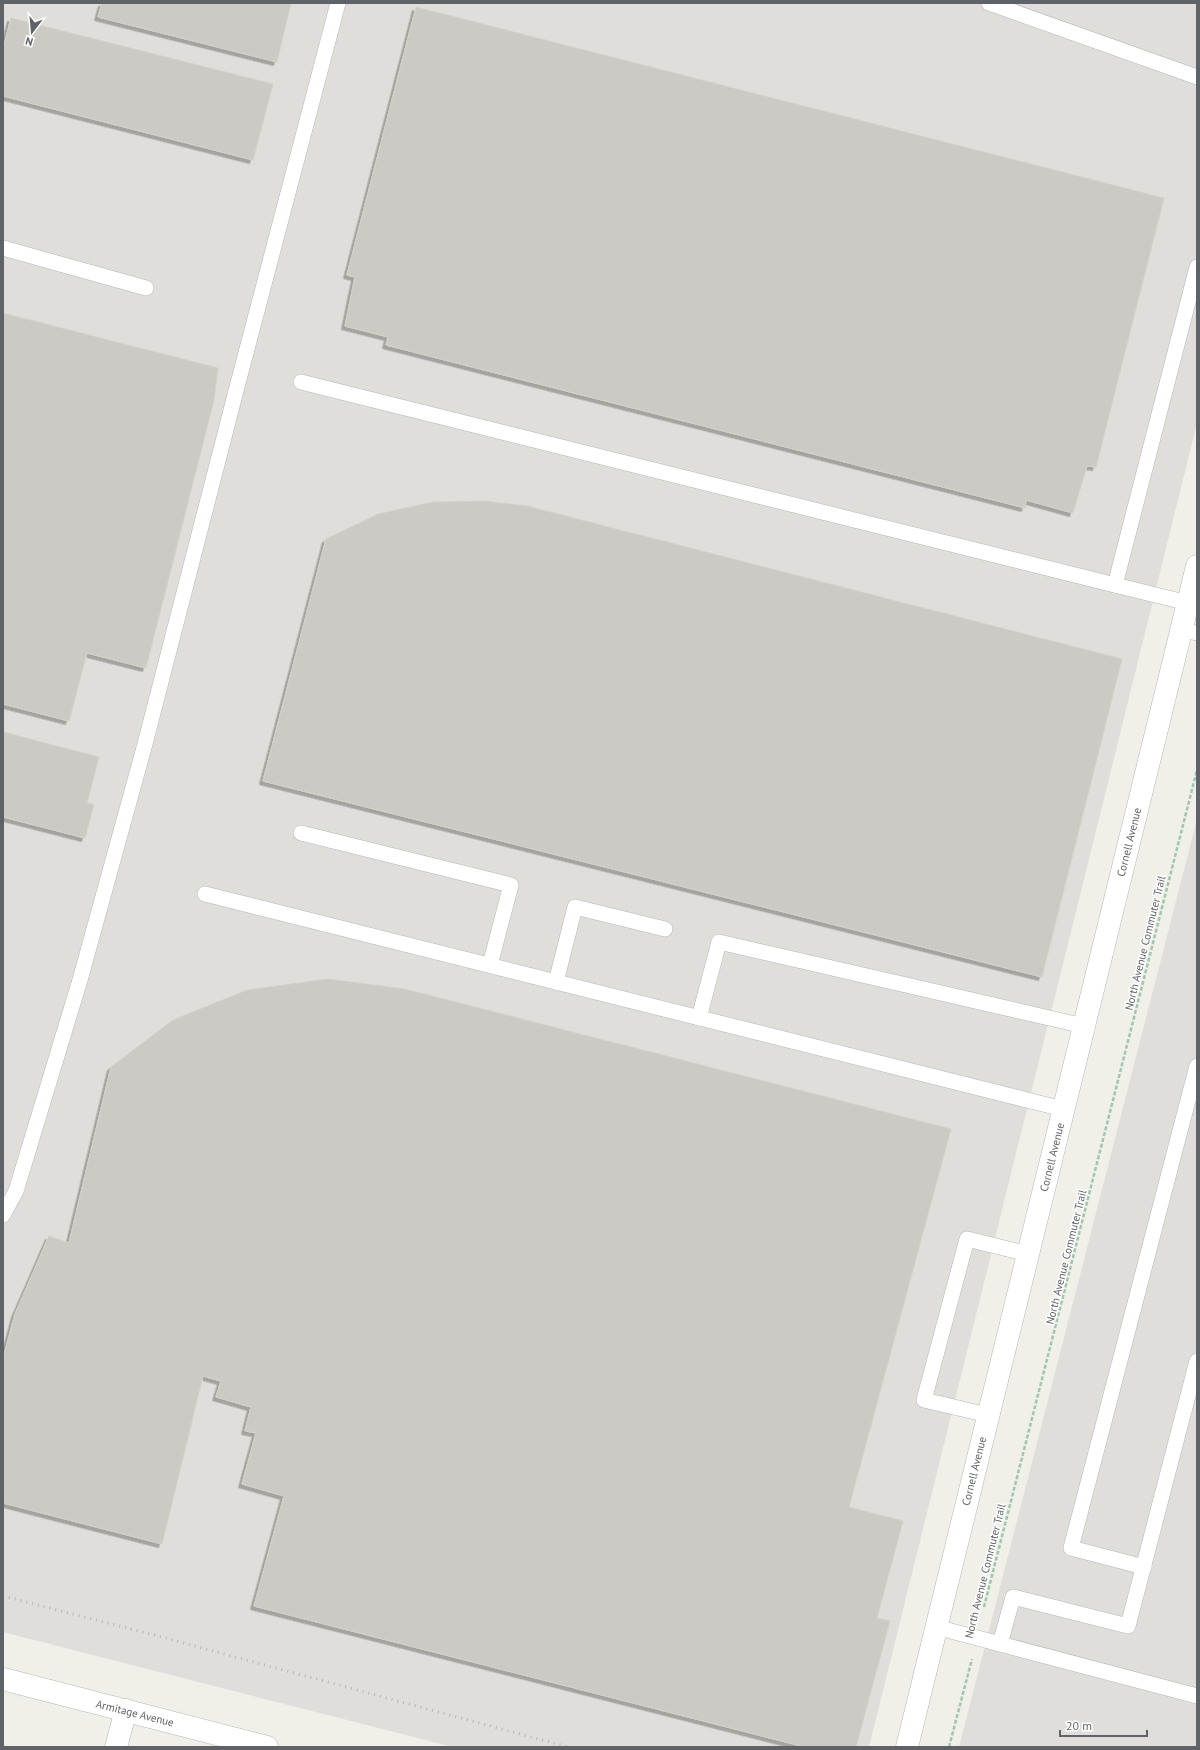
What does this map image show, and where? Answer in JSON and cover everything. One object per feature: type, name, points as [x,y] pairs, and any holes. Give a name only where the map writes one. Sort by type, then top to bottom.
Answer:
[{"type":"street","name":"Cornell Avenue","points":[[907,1747],[1084,1026],[1189,631],[1188,602],[1197,566]]},
{"type":"street","name":"Armitage Avenue","points":[[3,1679],[267,1747]]},
{"type":"street","points":[[116,1747],[126,1710]]},
{"type":"lane","points":[[3,1215],[16,1191],[80,980],[145,744],[338,3]]},
{"type":"lane","points":[[988,3],[1197,78]]},
{"type":"lane","points":[[3,248],[146,288]]},
{"type":"lane","points":[[1115,585],[1197,267]]},
{"type":"lane","points":[[301,382],[1188,602]]},
{"type":"lane","points":[[301,833],[511,885],[490,965]]},
{"type":"lane","points":[[205,894],[1064,1109]]},
{"type":"lane","points":[[556,982],[575,907],[665,929]]},
{"type":"lane","points":[[699,1018],[719,942],[1084,1026]]},
{"type":"lane","points":[[1144,1567],[1071,1548],[1197,1066]]},
{"type":"lane","points":[[988,1415],[924,1400],[967,1239],[1028,1254]]},
{"type":"lane","points":[[1000,1644],[1013,1597],[1128,1626],[1197,1361]]},
{"type":"lane","points":[[936,1627],[1197,1696]]},
{"type":"path","name":"North Avenue Commuter Trail","points":[[949,1747],[1197,770]]},
{"type":"shaded area","points":[[3,3],[1197,3],[1197,423],[869,1747],[453,1747],[3,1632]]},
{"type":"shaded area","points":[[1197,819],[1197,1747],[959,1747]]},
{"type":"building","points":[[102,3],[291,3],[277,62],[98,17]]},
{"type":"building","points":[[416,7],[1164,198],[1096,467],[1087,466],[1073,513],[1026,500],[1025,508],[386,345],[388,337],[345,326],[355,277],[347,275]]},
{"type":"building","points":[[11,18],[273,84],[253,160],[3,96],[3,50]]},
{"type":"building","points":[[3,313],[218,368],[214,400],[146,668],[87,653],[69,721],[3,704]]},
{"type":"building","points":[[485,501],[527,506],[1122,659],[1042,977],[263,781],[326,539],[378,514],[433,502]]},
{"type":"building","points":[[3,732],[99,757],[87,803],[94,804],[85,838],[3,817]]},
{"type":"building","points":[[328,979],[405,989],[951,1129],[849,1507],[903,1521],[877,1618],[890,1621],[856,1747],[805,1747],[254,1606],[284,1496],[242,1484],[256,1433],[245,1431],[251,1407],[216,1397],[221,1381],[203,1376],[162,1544],[3,1503],[3,1359],[15,1314],[49,1236],[69,1243],[111,1067],[173,1020],[247,990]]},
{"type":"railway","points":[[3,1596],[154,1635],[568,1747]]}]
